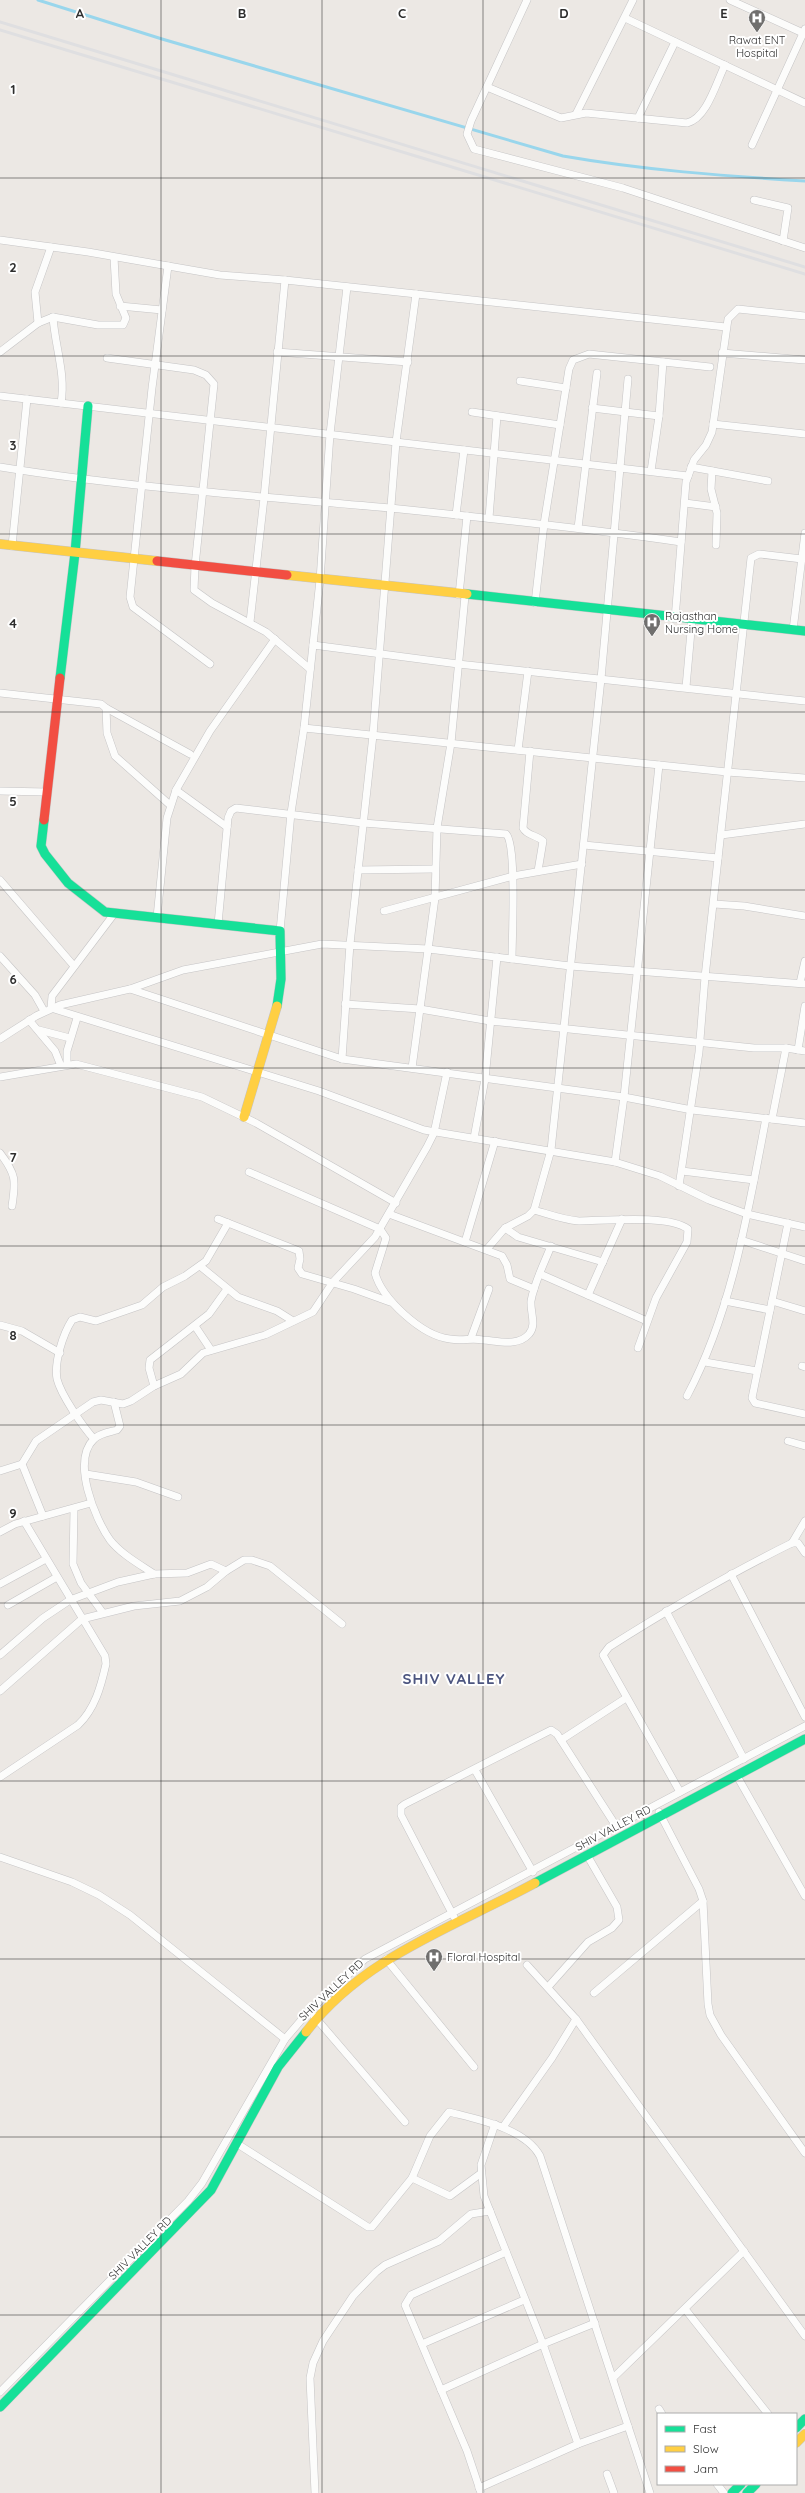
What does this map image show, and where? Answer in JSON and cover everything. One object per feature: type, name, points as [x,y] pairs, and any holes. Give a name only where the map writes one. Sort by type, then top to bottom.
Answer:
[{"type":"street","points":[[527,0],[471,121],[467,134],[470,143],[482,152],[623,188],[805,248]]},
{"type":"street","points":[[576,114],[633,0]]},
{"type":"street","points":[[730,0],[804,31],[752,145]]},
{"type":"street","points":[[625,18],[805,104]]},
{"type":"street","points":[[638,118],[674,42]]},
{"type":"street","points":[[487,87],[552,116],[561,118],[576,114],[687,123],[693,122],[703,110],[725,65]]},
{"type":"street","points":[[754,200],[788,208],[783,241]]},
{"type":"street","points":[[0,240],[220,275],[285,280],[726,327]]},
{"type":"street","points":[[38,323],[35,292],[51,247]]},
{"type":"street","points":[[0,352],[38,323],[53,317],[98,325],[123,325],[126,318],[116,294],[114,257]]},
{"type":"street","points":[[168,266],[149,413],[130,597],[133,607],[210,664]]},
{"type":"street","points":[[250,622],[264,498],[269,427],[285,280]]},
{"type":"street","points":[[244,1117],[277,1009],[283,950],[280,931],[291,813],[304,728],[320,580],[330,434],[347,287]]},
{"type":"street","points":[[342,1059],[350,944],[373,735],[377,655],[396,442],[416,294]]},
{"type":"street","points":[[120,306],[162,310]]},
{"type":"street","points":[[675,619],[688,476],[691,467],[710,438],[726,327],[730,314],[738,309],[805,316]]},
{"type":"street","points":[[53,317],[55,340],[63,375],[61,403]]},
{"type":"street","points":[[277,352],[408,362]]},
{"type":"street","points":[[722,353],[805,360]]},
{"type":"street","points":[[535,603],[544,524],[554,460],[569,369],[573,360],[579,356],[589,354],[710,367]]},
{"type":"street","points":[[107,358],[194,370],[211,379],[214,384],[211,420],[193,584],[198,594],[250,622],[275,638],[310,669]]},
{"type":"street","points":[[651,471],[659,416],[663,362]]},
{"type":"street","points":[[578,528],[597,373]]},
{"type":"street","points":[[487,1249],[505,1228],[528,1216],[534,1210],[552,1150],[608,611],[628,379]]},
{"type":"street","points":[[520,381],[566,388]]},
{"type":"street","points":[[0,396],[688,476]]},
{"type":"street","points":[[12,546],[22,471],[27,399]]},
{"type":"street","points":[[88,406],[74,553],[41,846],[48,862],[96,907],[114,914],[157,917],[280,931]]},
{"type":"street","points":[[592,408],[659,416]]},
{"type":"street","points":[[472,412],[560,425]]},
{"type":"street","points":[[489,518],[497,416]]},
{"type":"street","points":[[713,424],[805,434]]},
{"type":"street","points":[[456,515],[464,450]]},
{"type":"street","points":[[0,467],[22,471],[203,492],[390,508],[544,524],[615,532],[681,542]]},
{"type":"street","points":[[691,467],[768,481]]},
{"type":"street","points":[[712,471],[711,489],[716,507],[716,545]]},
{"type":"street","points":[[685,503],[716,507]]},
{"type":"street","points":[[412,1068],[435,898],[437,828],[451,743],[458,664],[467,516]]},
{"type":"street","points":[[793,630],[805,533]]},
{"type":"street","points":[[0,544],[675,619],[743,624],[805,631]]},
{"type":"street","points":[[679,1186],[692,1110],[700,1042],[705,977],[751,558],[759,554],[802,559]]},
{"type":"street","points":[[686,687],[692,620]]},
{"type":"street","points":[[157,917],[170,805],[176,790],[210,731],[275,638]]},
{"type":"street","points":[[313,645],[377,655],[686,687],[805,701]]},
{"type":"street","points":[[518,750],[528,671]]},
{"type":"street","points":[[0,693],[101,704],[190,754]]},
{"type":"street","points":[[106,708],[107,733],[115,756],[170,805]]},
{"type":"street","points":[[304,728],[727,772],[805,778]]},
{"type":"street","points":[[530,751],[523,828],[529,834],[538,837],[543,841],[538,871]]},
{"type":"street","points":[[615,1162],[638,971],[659,765]]},
{"type":"street","points":[[176,790],[227,827]]},
{"type":"street","points":[[0,791],[46,792]]},
{"type":"street","points":[[218,924],[227,827],[231,811],[236,808],[291,813],[363,823],[506,834],[511,844],[513,876],[512,959]]},
{"type":"street","points":[[721,836],[805,824]]},
{"type":"street","points":[[584,845],[718,858]]},
{"type":"street","points":[[384,911],[513,876],[582,864]]},
{"type":"street","points":[[358,870],[435,869]]},
{"type":"street","points":[[0,880],[74,966]]},
{"type":"street","points":[[714,904],[744,906],[805,916]]},
{"type":"street","points":[[48,1010],[52,996],[114,914]]},
{"type":"street","points":[[0,1039],[29,1020],[48,1010],[130,989],[183,970],[252,959],[283,950],[322,944],[350,944],[428,949],[570,966],[802,983],[805,961]]},
{"type":"street","points":[[0,956],[48,1010],[319,1091],[434,1133],[552,1150],[615,1162],[660,1176],[709,1200],[747,1214],[802,1226],[805,1232]]},
{"type":"street","points":[[474,1138],[485,1079],[497,957]]},
{"type":"street","points":[[130,989],[342,1059],[624,1097],[692,1110],[805,1123]]},
{"type":"street","points":[[345,1004],[420,1009],[490,1021],[631,1034],[754,1048],[786,1048],[801,1050],[805,1006]]},
{"type":"street","points":[[64,1065],[70,1038],[77,1018]]},
{"type":"street","points":[[29,1020],[39,1030],[64,1065]]},
{"type":"street","points":[[39,1030],[70,1038]]},
{"type":"street","points":[[687,1396],[705,1362],[725,1301],[741,1240],[786,1048]]},
{"type":"street","points":[[0,1077],[76,1064],[202,1097],[244,1117],[396,1203]]},
{"type":"street","points":[[0,1471],[22,1464],[36,1441],[75,1413],[98,1401],[123,1404],[131,1401],[154,1386],[181,1374],[199,1355],[211,1350],[250,1340],[313,1312],[333,1282],[380,1229],[396,1203],[434,1133],[447,1072]]},
{"type":"street","points":[[465,1242],[495,1141]]},
{"type":"street","points":[[0,1153],[13,1170],[15,1177],[12,1206]]},
{"type":"street","points":[[682,1171],[754,1180]]},
{"type":"street","points":[[249,1172],[380,1229],[386,1238],[374,1273],[390,1302],[403,1314],[442,1338],[450,1340],[471,1338],[506,1342],[518,1341],[526,1336],[533,1328],[532,1301],[534,1289],[551,1246]]},
{"type":"street","points":[[534,1210],[577,1221],[632,1218],[685,1227],[689,1233],[687,1242],[656,1298],[638,1348]]},
{"type":"street","points":[[389,1214],[487,1249],[505,1259],[510,1279],[534,1289]]},
{"type":"street","points":[[218,1219],[294,1248],[301,1254],[298,1272],[333,1282],[390,1302]]},
{"type":"street","points":[[588,1295],[622,1219]]},
{"type":"street","points":[[94,1439],[75,1413],[57,1378],[60,1353],[69,1325],[75,1317],[96,1321],[132,1310],[142,1305],[162,1287],[200,1266],[209,1257],[228,1223]]},
{"type":"street","points":[[788,1224],[752,1398],[755,1403],[805,1414]]},
{"type":"street","points":[[505,1228],[518,1236],[603,1262]]},
{"type":"street","points":[[741,1240],[805,1261]]},
{"type":"street","points":[[200,1266],[226,1289],[238,1297],[277,1311],[293,1321]]},
{"type":"street","points":[[540,1274],[647,1321]]},
{"type":"street","points":[[471,1338],[489,1288]]},
{"type":"street","points":[[154,1386],[149,1368],[150,1360],[208,1314],[226,1289]]},
{"type":"street","points":[[725,1301],[770,1310]]},
{"type":"street","points":[[772,1301],[805,1311]]},
{"type":"street","points":[[0,1325],[22,1331],[60,1353]]},
{"type":"street","points":[[194,1326],[211,1350]]},
{"type":"street","points":[[705,1362],[757,1371]]},
{"type":"street","points":[[114,1402],[120,1428],[94,1439],[88,1452],[86,1474],[91,1503],[110,1540],[118,1549],[154,1574]]},
{"type":"street","points":[[788,1441],[805,1446]]},
{"type":"street","points":[[22,1464],[43,1516]]},
{"type":"street","points":[[86,1474],[136,1482],[178,1497]]},
{"type":"street","points":[[0,1532],[24,1521],[74,1509],[91,1503]]},
{"type":"street","points":[[74,1509],[74,1564],[77,1576],[103,1613]]},
{"type":"street","points":[[0,1777],[78,1725],[92,1707],[106,1664],[105,1656],[70,1600],[24,1521]]},
{"type":"street","points":[[680,1792],[603,1655],[609,1647],[666,1611],[731,1574],[792,1542],[805,1521]]},
{"type":"street","points":[[792,1542],[798,1543],[805,1553]]},
{"type":"street","points":[[0,1584],[46,1558]]},
{"type":"street","points":[[0,1691],[82,1619],[148,1603],[180,1601],[207,1587],[226,1571],[244,1560],[252,1560],[270,1566],[342,1624]]},
{"type":"street","points":[[0,1655],[43,1618],[70,1600],[88,1592],[154,1574],[187,1573],[211,1564],[226,1571]]},
{"type":"street","points":[[731,1574],[805,1717]]},
{"type":"street","points":[[8,1605],[57,1577]]},
{"type":"street","points":[[666,1611],[744,1758]]},
{"type":"street","points":[[561,1740],[626,1698]]},
{"type":"street","name":"SHIV VALLEY RD","points":[[0,2392],[188,2201],[202,2183],[285,2039],[308,2011],[366,1959],[533,1872],[616,1826],[805,1726]]},
{"type":"street","points":[[457,1923],[400,1811],[405,1804],[475,1770],[546,1731],[554,1731],[616,1826]]},
{"type":"street","name":"SHIV VALLEY RD","points":[[0,2407],[189,2215],[211,2190],[278,2067],[316,2018],[362,1975],[386,1959],[587,1855],[805,1739]]},
{"type":"street","points":[[475,1770],[533,1872]]},
{"type":"street","points":[[737,1776],[805,1896]]},
{"type":"street","points":[[656,1806],[703,1901],[710,2015],[721,2035],[805,2153]]},
{"type":"street","points":[[548,1987],[588,1942],[612,1928],[619,1920],[617,1907],[587,1855]]},
{"type":"street","points":[[0,1857],[72,1882],[99,1894],[130,1915],[285,2039]]},
{"type":"street","points":[[594,1992],[703,1901]]},
{"type":"street","points":[[386,1959],[474,2067]]},
{"type":"street","points":[[528,1965],[576,2018],[805,2336]]},
{"type":"street","points":[[308,2011],[316,2018],[405,2122]]},
{"type":"street","points":[[503,2127],[548,2064],[576,2018]]},
{"type":"street","points":[[236,2143],[368,2227],[372,2227],[412,2178],[430,2136],[448,2112],[503,2127],[533,2147],[540,2156],[650,2493]]},
{"type":"street","points":[[495,2124],[484,2153],[480,2174],[484,2196],[524,2300],[543,2344],[578,2444]]},
{"type":"street","points":[[412,2178],[450,2196],[480,2174]]},
{"type":"street","points":[[315,2493],[310,2378],[314,2363],[326,2336],[353,2296],[385,2265],[439,2241],[471,2214],[490,2211]]},
{"type":"street","points":[[613,2378],[744,2251]]},
{"type":"street","points":[[506,2252],[408,2298],[405,2309],[422,2344],[480,2490],[578,2444],[628,2426]]},
{"type":"street","points":[[422,2344],[524,2300]]},
{"type":"street","points":[[685,2309],[767,2413]]},
{"type":"street","points":[[441,2390],[543,2344],[595,2323]]},
{"type":"street","points":[[797,2427],[805,2419]]},
{"type":"street","points":[[797,2442],[805,2434]]},
{"type":"street","points":[[607,2474],[614,2493]]},
{"type":"street","points":[[718,2485],[724,2493]]},
{"type":"street","points":[[732,2493],[740,2485]]},
{"type":"street","points":[[748,2493],[755,2485]]},
{"type":"waterway","points":[[38,0],[162,39],[563,156],[684,172],[805,181]]},
{"type":"railway","points":[[0,22],[805,267]]},
{"type":"railway","points":[[0,30],[805,274]]},
{"type":"traffic: fast","points":[[60,678],[75,553],[88,406]]},
{"type":"traffic: fast","points":[[467,594],[805,631]]},
{"type":"traffic: fast","points":[[44,820],[41,846],[45,854],[68,883],[105,912],[280,931],[281,979],[277,1006]]},
{"type":"traffic: fast","points":[[535,1883],[805,1739]]},
{"type":"traffic: fast","points":[[0,2407],[211,2190],[278,2067],[306,2032]]},
{"type":"traffic: fast","points":[[797,2427],[805,2419]]},
{"type":"traffic: fast","points":[[732,2493],[740,2485]]},
{"type":"traffic: fast","points":[[747,2493],[755,2485]]},
{"type":"traffic: slow","points":[[0,544],[157,561]]},
{"type":"traffic: slow","points":[[287,575],[467,594]]},
{"type":"traffic: slow","points":[[244,1117],[277,1006]]},
{"type":"traffic: slow","points":[[306,2032],[329,2006],[354,1983],[382,1963],[442,1930],[535,1883]]},
{"type":"traffic: slow","points":[[797,2442],[805,2434]]},
{"type":"traffic: jam","points":[[157,561],[287,575]]},
{"type":"traffic: jam","points":[[44,820],[60,678]]},
{"type":"place","name":"Rawat ENT Hospital","points":[[757,33]]},
{"type":"place","name":"Rajasthan Nursing Home","points":[[652,637]]},
{"type":"place","name":"Floral Hospital","points":[[434,1972]]},
{"type":"district","name":"SHIV VALLEY","points":[[454,1678]]}]
